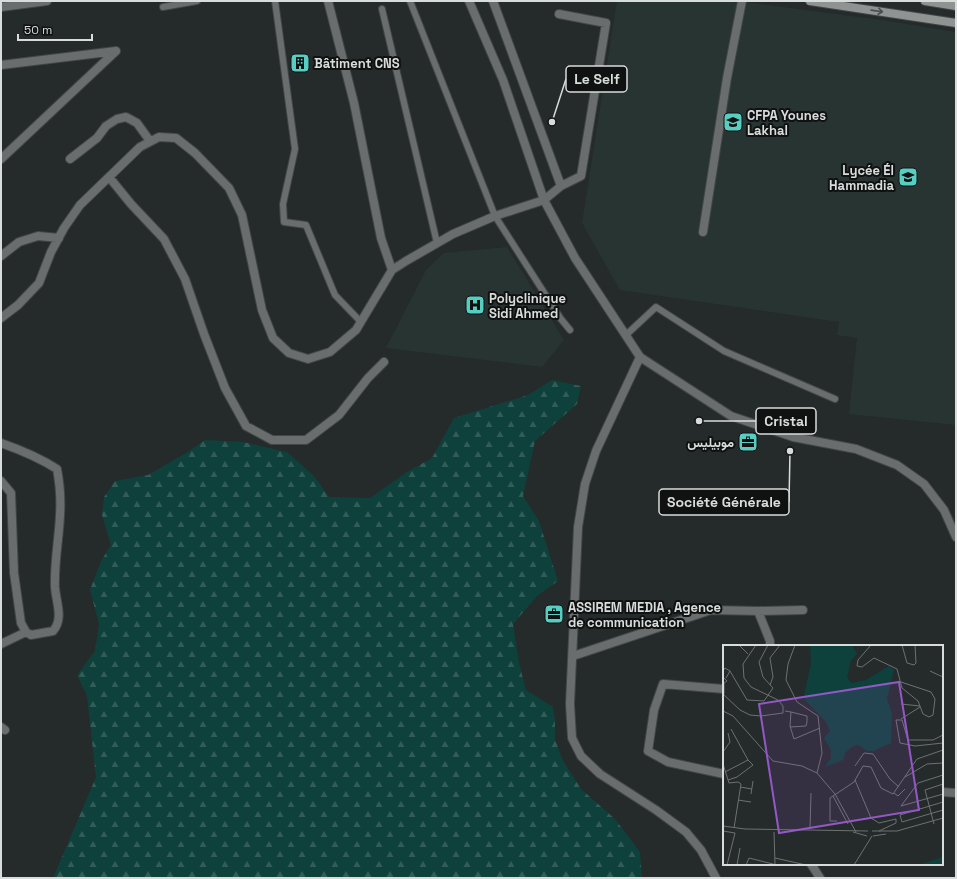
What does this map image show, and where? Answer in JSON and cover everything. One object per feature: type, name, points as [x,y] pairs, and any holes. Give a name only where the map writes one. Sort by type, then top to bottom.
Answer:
[{"type":"main road","points":[[810,1],[956,23]]},
{"type":"main road","points":[[926,1],[956,6]]},
{"type":"street","points":[[1,7],[47,1]]},
{"type":"street","points":[[328,1],[354,103],[380,238],[392,270]]},
{"type":"street","points":[[493,1],[561,186]]},
{"type":"street","points":[[703,232],[727,78],[742,1]]},
{"type":"street","points":[[469,2],[503,80],[544,200],[575,258],[640,357],[731,416],[793,437],[856,449],[897,465],[924,484],[944,510],[956,537]]},
{"type":"street","points":[[1,318],[18,306],[39,283],[51,252],[64,228],[80,205],[140,147],[159,137],[176,138],[195,153],[229,188],[242,215],[262,310],[273,338],[289,353],[308,359],[330,352],[356,330],[392,270],[453,234],[495,216],[544,200],[561,186],[581,176],[606,23],[559,14]]},
{"type":"street","points":[[1,65],[116,51],[1,159]]},
{"type":"street","points":[[70,159],[97,138],[106,126],[126,117],[136,123],[150,142]]},
{"type":"street","points":[[109,177],[131,204],[164,239],[185,279],[225,388],[246,426],[272,440],[306,440],[339,415],[368,378],[384,362]]},
{"type":"street","points":[[1,256],[19,242],[38,236],[59,238]]},
{"type":"street","points":[[640,357],[596,451],[585,484],[578,526],[570,704],[572,738],[581,756],[600,774],[656,810],[686,832],[702,850],[716,878]]},
{"type":"street","points":[[1,443],[46,461],[57,469],[61,492],[55,564],[55,588],[60,620],[57,627],[53,631],[31,635],[26,632],[21,624],[14,573],[11,493],[1,481]]},
{"type":"street","points":[[573,656],[711,610],[803,610]]},
{"type":"street","points":[[758,611],[770,641],[770,645]]},
{"type":"street","points":[[1,644],[26,632]]},
{"type":"street","points":[[723,689],[663,684],[654,710],[648,751],[668,762],[723,774]]},
{"type":"street","points":[[943,792],[956,794]]},
{"type":"street","points":[[812,865],[820,878]]},
{"type":"lane","points":[[163,7],[197,1]]},
{"type":"lane","points":[[275,1],[295,149],[283,204],[284,222],[306,225],[335,295],[361,322]]},
{"type":"lane","points":[[410,1],[495,216],[557,313],[570,330]]},
{"type":"lane","points":[[382,9],[437,243]]},
{"type":"lane","points":[[626,335],[656,307],[724,351],[835,399]]},
{"type":"shaded area","name":"CFPA Younes Lakhal","points":[[617,1],[738,1],[882,20],[956,32],[956,425],[849,414],[857,338],[837,335],[839,322],[620,290],[582,223]]},
{"type":"shaded area","name":"Polyclinique Sidi Ahmed","points":[[507,247],[564,340],[542,367],[386,348],[426,270],[444,253]]},
{"type":"green space","points":[[552,380],[581,386],[577,404],[535,441],[523,496],[539,521],[558,581],[537,596],[513,624],[519,663],[526,690],[553,707],[555,739],[562,759],[581,789],[615,819],[640,852],[642,878],[53,878],[96,777],[87,696],[77,675],[95,651],[99,624],[90,590],[101,561],[111,545],[102,515],[104,497],[115,481],[148,475],[205,440],[243,442],[287,452],[314,476],[329,497],[370,498],[407,472],[432,458],[454,418],[528,395]]},
{"type":"place","name":"Bâtiment CNS","points":[[300,63]]},
{"type":"place","name":"Le Self","points":[[552,122]]},
{"type":"place","name":"CFPA Younes Lakhal","points":[[733,122]]},
{"type":"place","name":"Lycée Él Hammadia","points":[[908,177]]},
{"type":"place","name":"Polyclinique Sidi Ahmed","points":[[475,305]]},
{"type":"place","name":"Cristal","points":[[699,421]]},
{"type":"place","name":"موبيليس","points":[[748,442]]},
{"type":"place","name":"Société Générale","points":[[790,451]]},
{"type":"place","name":"ASSIREM MEDIA , Agence de communication","points":[[554,614]]}]
